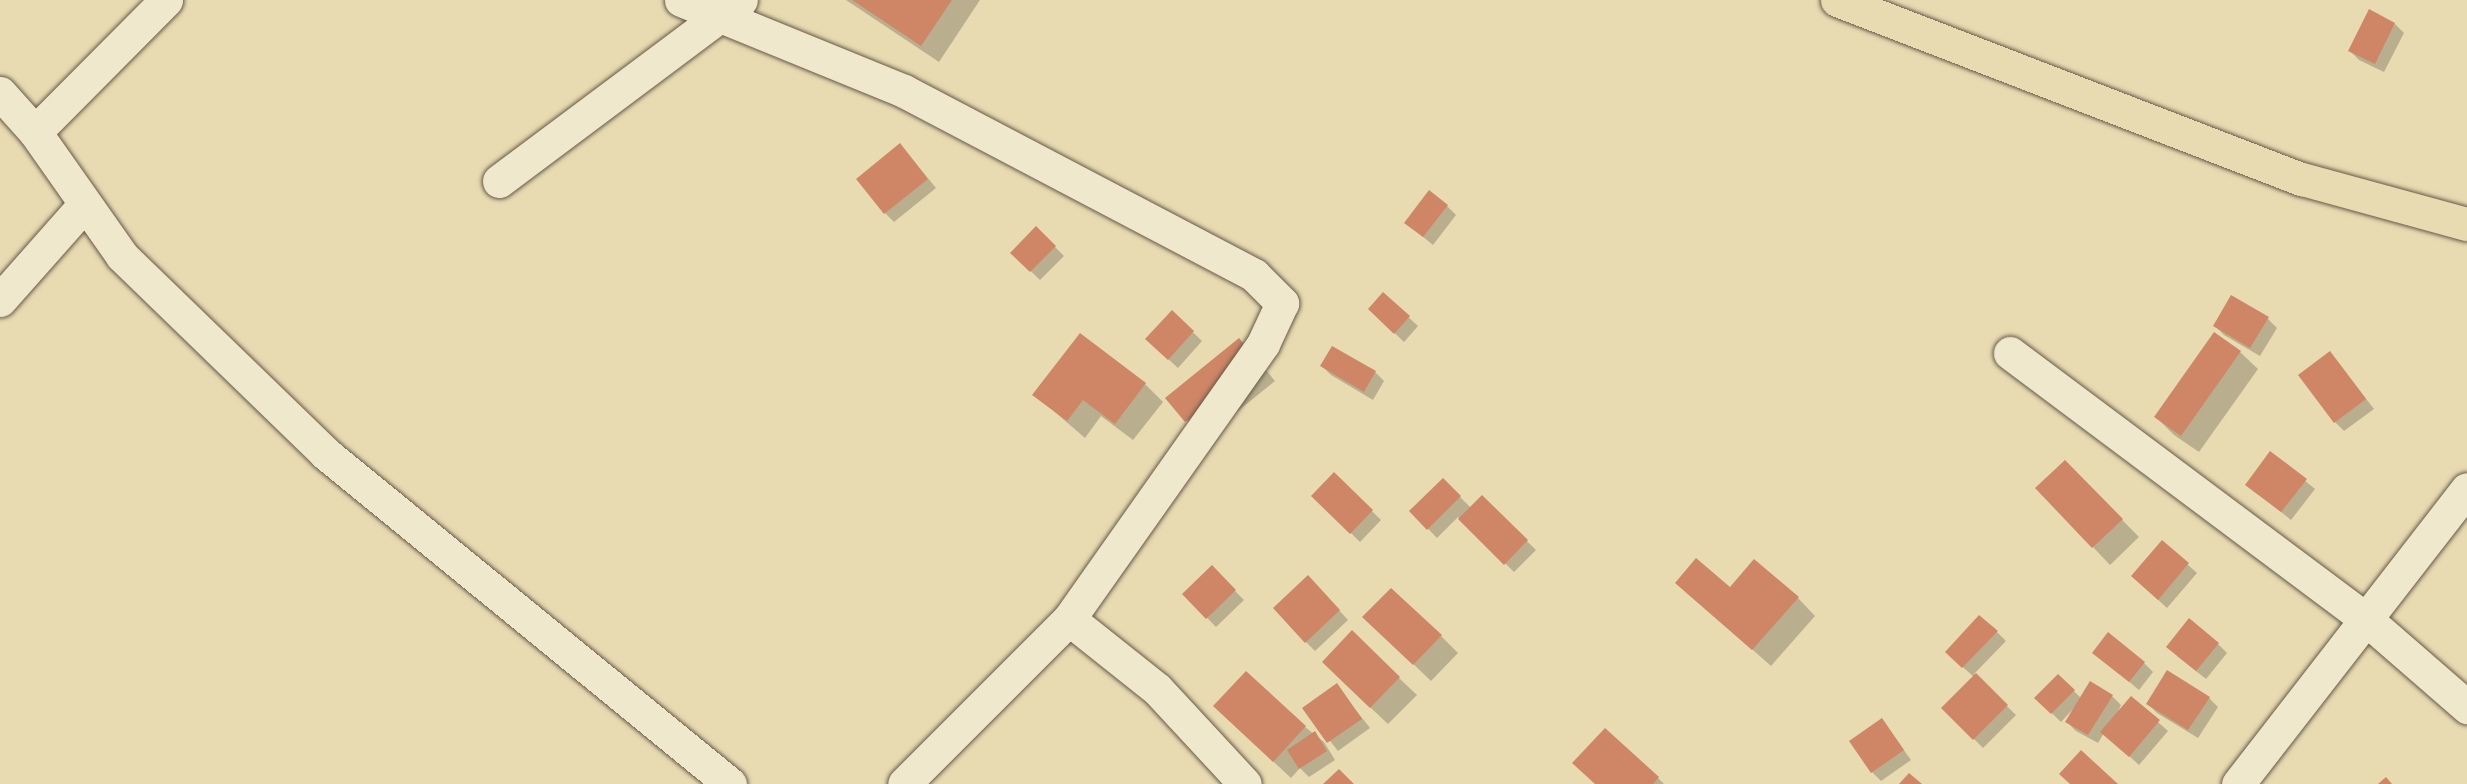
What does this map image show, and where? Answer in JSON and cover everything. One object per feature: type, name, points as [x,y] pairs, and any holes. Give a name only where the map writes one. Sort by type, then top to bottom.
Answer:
[{"type":"main road","points":[[1837,0],[2302,179],[2467,224]]},
{"type":"street","points":[[34,132],[166,0]]},
{"type":"street","points":[[681,0],[730,9],[904,91],[1254,275],[1282,303],[1263,344],[1069,620],[904,784]]},
{"type":"street","points":[[499,181],[730,9]]},
{"type":"street","points":[[0,93],[34,132],[122,256],[325,453],[730,784]]},
{"type":"street","points":[[0,300],[85,204]]},
{"type":"street","points":[[2010,353],[2367,620],[2467,707]]},
{"type":"street","points":[[2238,784],[2467,489]]},
{"type":"street","points":[[1069,620],[1157,688],[1245,784]]},
{"type":"building","points":[[852,0],[952,0],[921,46]]},
{"type":"building","points":[[2369,9],[2395,23],[2375,64],[2348,51]]},
{"type":"building","points":[[900,143],[928,179],[884,214],[856,179]]},
{"type":"building","points":[[1429,190],[1448,205],[1423,237],[1404,223]]},
{"type":"building","points":[[1036,226],[1056,246],[1030,272],[1010,253]]},
{"type":"building","points":[[1383,292],[1410,316],[1394,334],[1368,309]]},
{"type":"building","points":[[2231,295],[2269,317],[2250,348],[2213,326]]},
{"type":"building","points":[[1172,310],[1194,331],[1168,360],[1145,339]]},
{"type":"building","points":[[2214,332],[2241,351],[2181,436],[2154,417]]},
{"type":"building","points":[[1080,333],[1146,383],[1115,424],[1083,400],[1067,421],[1032,395]]},
{"type":"building","points":[[1239,338],[1259,363],[1185,422],[1165,398]]},
{"type":"building","points":[[1332,346],[1376,371],[1364,392],[1320,366]]},
{"type":"building","points":[[2330,351],[2366,399],[2334,423],[2298,375]]},
{"type":"building","points":[[2270,451],[2307,479],[2281,512],[2245,485]]},
{"type":"building","points":[[2065,460],[2123,519],[2092,548],[2035,488]]},
{"type":"building","points":[[1334,472],[1373,510],[1350,534],[1311,496]]},
{"type":"building","points":[[1443,478],[1461,496],[1427,530],[1409,511]]},
{"type":"building","points":[[1482,495],[1528,540],[1504,565],[1458,519]]},
{"type":"building","points":[[2162,540],[2189,563],[2158,600],[2131,576]]},
{"type":"building","points":[[1696,558],[1730,587],[1754,559],[1799,597],[1752,650],[1675,583]]},
{"type":"building","points":[[1212,565],[1236,590],[1206,619],[1182,594]]},
{"type":"building","points":[[1308,575],[1340,610],[1305,643],[1273,608]]},
{"type":"building","points":[[1391,588],[1442,635],[1413,665],[1362,617]]},
{"type":"building","points":[[1979,615],[1998,631],[1962,668],[1945,652]]},
{"type":"building","points":[[2189,618],[2219,643],[2196,671],[2166,647]]},
{"type":"building","points":[[1352,630],[1400,677],[1370,708],[1322,662]]},
{"type":"building","points":[[2108,632],[2145,662],[2129,682],[2092,653]]},
{"type":"building","points":[[2167,670],[2210,697],[2188,730],[2146,704]]},
{"type":"building","points":[[1246,671],[1306,726],[1273,762],[1213,706]]},
{"type":"building","points":[[1976,673],[2008,705],[1973,740],[1941,708]]},
{"type":"building","points":[[2058,674],[2075,690],[2051,714],[2034,698]]},
{"type":"building","points":[[2090,681],[2113,695],[2088,735],[2065,722]]},
{"type":"building","points":[[1337,683],[1362,719],[1327,743],[1302,708]]},
{"type":"building","points":[[2131,696],[2160,720],[2129,757],[2100,732]]},
{"type":"building","points":[[1882,718],[1904,750],[1871,773],[1849,741]]},
{"type":"building","points":[[1605,728],[1659,777],[1653,784],[1595,784],[1572,763]]},
{"type":"building","points":[[1315,731],[1327,751],[1299,769],[1287,750]]},
{"type":"building","points":[[2081,750],[2118,784],[2070,784],[2059,774]]},
{"type":"building","points":[[1339,769],[1354,784],[1323,784]]},
{"type":"building","points":[[1909,773],[1922,784],[1899,784]]},
{"type":"building","points":[[2386,777],[2392,784],[2378,784]]}]
